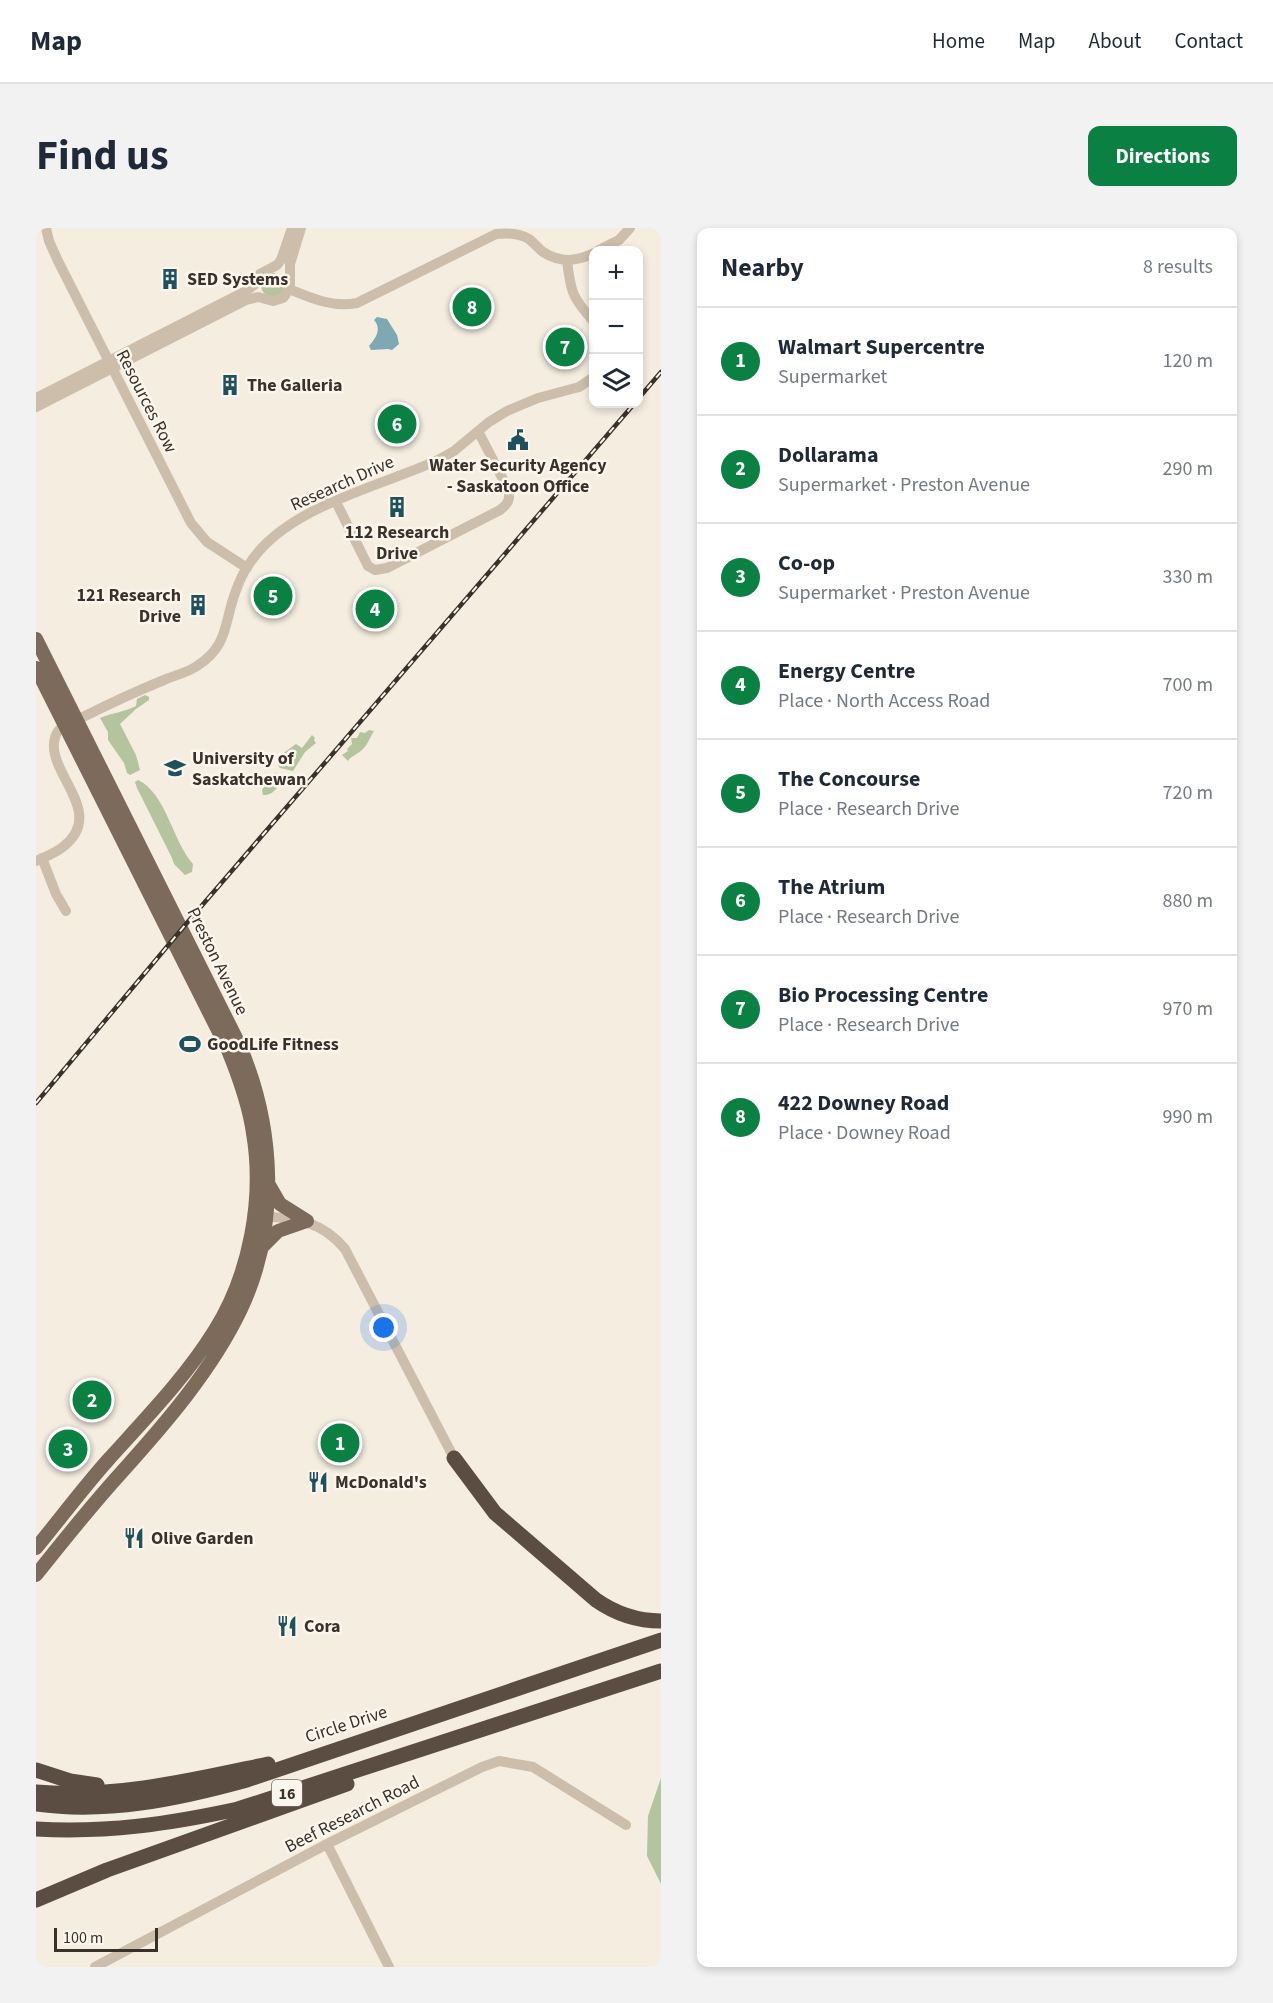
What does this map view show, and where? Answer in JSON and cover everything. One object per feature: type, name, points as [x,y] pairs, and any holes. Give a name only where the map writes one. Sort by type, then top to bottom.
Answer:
[{"type":"highway","points":[[454,1458],[495,1513],[596,1600],[626,1616],[661,1621]]},
{"type":"highway","name":"Circle Drive","points":[[36,1804],[117,1806],[203,1792],[247,1780],[661,1640]]},
{"type":"highway","name":"16","points":[[36,1829],[86,1831],[143,1827],[229,1811],[661,1671]]},
{"type":"highway","points":[[36,1893],[483,1737],[529,1715]]},
{"type":"highway","points":[[36,1792],[54,1794],[123,1791],[163,1786],[284,1761],[298,1761]]},
{"type":"highway","points":[[36,1770],[92,1785],[163,1786]]},
{"type":"highway","points":[[36,1900],[107,1870]]},
{"type":"main road","name":"Preston Avenue","points":[[36,639],[71,722],[234,1064],[247,1105],[254,1140],[255,1183],[260,1216],[260,1249],[253,1275],[240,1310],[207,1366],[166,1420],[36,1575]]},
{"type":"main road","name":"Preston Avenue","points":[[36,668],[71,722],[245,1057],[262,1111],[267,1149],[268,1183],[260,1216],[238,1280],[225,1313],[209,1339],[36,1548]]},
{"type":"main road","points":[[268,1183],[280,1204],[307,1221]]},
{"type":"main road","points":[[260,1249],[278,1231],[307,1221]]},
{"type":"street","name":"Resources Row","points":[[46,228],[50,244],[194,528],[207,542],[247,567]]},
{"type":"street","points":[[36,404],[246,291],[265,270],[281,260],[292,228]]},
{"type":"street","points":[[110,365],[246,300],[263,298],[278,300],[286,294],[290,264],[301,228]]},
{"type":"street","points":[[607,246],[619,240],[630,228]]},
{"type":"street","points":[[270,268],[281,270],[289,284],[331,304],[344,305],[357,303],[496,234],[527,238],[547,254],[567,261],[589,256]]},
{"type":"street","points":[[567,261],[573,296],[589,316]]},
{"type":"street","points":[[257,279],[257,289],[263,298]]},
{"type":"street","name":"Research Drive","points":[[71,722],[191,669],[210,655],[223,638],[234,593],[247,567],[281,530],[313,512],[438,460],[461,446],[497,416],[519,405],[579,387],[589,380]]},
{"type":"street","points":[[336,502],[368,566],[375,570],[387,568],[507,505],[510,498],[508,489],[478,431]]},
{"type":"street","points":[[66,911],[39,860],[69,842],[78,822],[76,801],[52,750],[52,743],[59,730],[71,722]]},
{"type":"street","points":[[260,1216],[307,1221],[334,1237],[350,1256],[454,1458]]},
{"type":"street","name":"Beef Research Road","points":[[95,1967],[327,1844],[499,1761],[533,1767],[626,1825]]},
{"type":"street","points":[[327,1844],[389,1967]]},
{"type":"green space","points":[[273,273],[278,274],[284,280],[284,290],[278,296],[273,297],[268,296],[262,290],[261,285],[262,280],[268,274]]},
{"type":"green space","points":[[145,695],[149,697],[149,700],[120,724],[136,755],[140,770],[130,775],[108,740],[108,732],[100,718],[136,706],[137,699]]},
{"type":"green space","points":[[369,730],[374,731],[366,745],[348,761],[342,755],[352,744],[351,738],[357,738],[360,732],[365,733]]},
{"type":"green space","points":[[312,735],[316,743],[305,752],[293,771],[280,768],[278,765],[281,755],[296,744],[302,748]]},
{"type":"green space","points":[[277,773],[278,785],[271,794],[263,795],[262,790],[271,775]]},
{"type":"green space","points":[[138,780],[148,786],[162,806],[186,855],[193,864],[192,872],[185,875],[174,864],[137,788],[135,782]]},
{"type":"green space","points":[[661,1778],[661,1884],[647,1856],[648,1816]]},
{"type":"water","points":[[377,317],[387,319],[397,335],[399,344],[392,350],[371,350],[369,346],[377,333],[378,327],[374,320]]},
{"type":"railway","points":[[643,393],[661,372]]},
{"type":"railway","points":[[36,1103],[186,924],[631,408]]},
{"type":"place","name":"SED Systems","points":[[170,279]]},
{"type":"place","name":"422 Downey Road","points":[[472,307]]},
{"type":"place","name":"Bio Processing Centre","points":[[565,347]]},
{"type":"place","name":"The Galleria","points":[[230,385]]},
{"type":"place","name":"The Atrium","points":[[397,424]]},
{"type":"place","name":"Water Security Agency - Saskatoon Office","points":[[518,440]]},
{"type":"place","name":"112 Research Drive","points":[[397,507]]},
{"type":"place","name":"The Concourse","points":[[273,596]]},
{"type":"place","name":"121 Research Drive","points":[[198,605]]},
{"type":"place","name":"Energy Centre","points":[[375,609]]},
{"type":"place","name":"University of Saskatchewan","points":[[175,768]]},
{"type":"place","name":"GoodLife Fitness","points":[[190,1044]]},
{"type":"place","name":"Dollarama","points":[[92,1400]]},
{"type":"place","name":"Walmart Supercentre","points":[[340,1443]]},
{"type":"place","name":"Co-op","points":[[68,1449]]},
{"type":"place","name":"McDonald's","points":[[318,1482]]},
{"type":"place","name":"Olive Garden","points":[[134,1538]]},
{"type":"place","name":"Cora","points":[[287,1626]]}]
